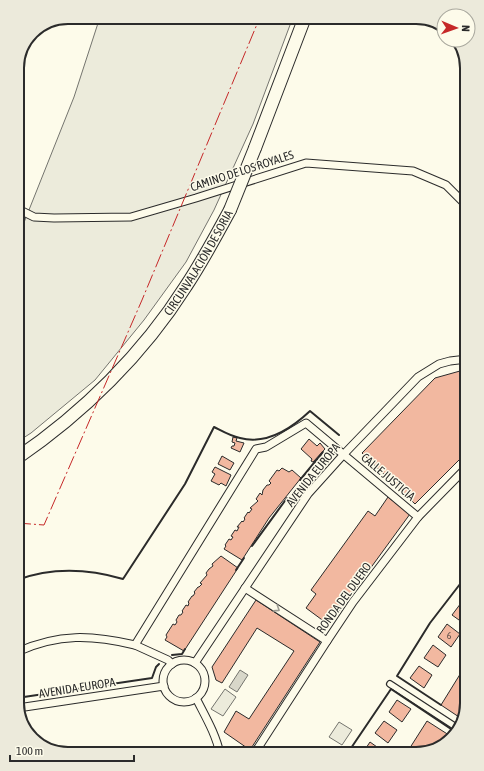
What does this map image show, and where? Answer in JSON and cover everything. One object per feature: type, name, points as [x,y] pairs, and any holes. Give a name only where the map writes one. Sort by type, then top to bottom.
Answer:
[{"type":"highway","name":"CIRCUNVALACIÓN DE SORIA","points":[[24,453],[50,435],[80,409],[122,368],[167,314],[186,287],[210,248],[230,210],[302,24]]},
{"type":"street","name":"CAMINO DE LOS ROYALES","points":[[24,212],[34,217],[131,217],[306,163],[413,171],[446,185],[460,199]]},
{"type":"street","name":"AVENIDA EUROPA","points":[[194,663],[308,494],[418,377],[439,364],[460,360]]},
{"type":"street","name":"CALLE JUSTICIA","points":[[135,645],[256,449],[266,447],[306,423],[418,517]]},
{"type":"street","name":"RONDA DEL DUERO","points":[[259,747],[353,602],[418,517],[460,474]]},
{"type":"street","points":[[244,588],[327,641]]},
{"type":"street","points":[[24,649],[42,643],[69,638],[85,637],[114,640],[135,645],[168,660],[172,664]]},
{"type":"street","points":[[183,660],[194,663],[200,667],[205,680],[205,686],[202,693],[191,701],[177,701],[171,698],[166,692],[164,686],[165,674],[172,664],[183,660]]},
{"type":"street","points":[[390,684],[454,726]]},
{"type":"street","name":"AVENIDA EUROPA","points":[[24,707],[164,686]]},
{"type":"street","points":[[196,698],[207,718],[217,747]]},
{"type":"shaded area","points":[[98,24],[290,24],[253,124],[214,210],[186,262],[144,320],[95,380],[24,438],[24,222],[74,97]]},
{"type":"shaded area","points":[[240,670],[248,675],[237,692],[229,687]]},
{"type":"shaded area","points":[[225,689],[236,697],[223,716],[211,709]]},
{"type":"shaded area","points":[[339,722],[352,730],[342,745],[329,737]]},
{"type":"building","points":[[460,371],[460,459],[415,504],[362,453],[435,378]]},
{"type":"building","points":[[233,437],[237,438],[236,441],[244,443],[240,452],[231,448],[235,443],[232,442]]},
{"type":"building","points":[[309,439],[317,446],[320,443],[325,449],[313,462],[311,461],[312,459],[301,449]]},
{"type":"building","points":[[222,456],[234,463],[230,470],[218,464]]},
{"type":"building","points":[[215,467],[231,475],[226,486],[221,483],[219,485],[211,481],[215,474],[212,472]]},
{"type":"building","points":[[282,468],[289,472],[292,470],[301,478],[269,518],[242,560],[224,549],[226,546],[225,545],[229,539],[231,540],[233,537],[231,536],[239,527],[237,527],[242,521],[243,522],[248,512],[249,513],[252,509],[250,508],[258,501],[256,499],[260,493],[262,495],[263,490],[271,483],[269,481],[277,470],[279,471]]},
{"type":"building","points":[[388,497],[410,514],[329,625],[306,608],[316,594],[311,590],[368,511],[375,516]]},
{"type":"building","points":[[221,556],[238,568],[184,651],[165,640],[167,637],[166,635],[173,624],[175,625],[177,622],[176,620],[183,612],[182,611],[186,605],[188,606],[188,602],[195,593],[194,592],[202,584],[200,583],[207,575],[206,573],[209,569],[213,566],[212,564]]},
{"type":"building","points":[[256,600],[320,642],[252,747],[246,747],[224,732],[236,711],[249,719],[294,651],[257,628],[222,683],[216,680],[212,667]]},
{"type":"building","points":[[460,604],[460,621],[452,615]]},
{"type":"building","points":[[447,624],[460,634],[451,647],[438,637]]},
{"type":"building","points":[[433,645],[446,655],[438,667],[424,658]]},
{"type":"building","points":[[419,666],[432,675],[424,688],[410,678]]},
{"type":"building","points":[[460,674],[460,709],[458,717],[441,705]]},
{"type":"building","points":[[397,700],[411,709],[402,722],[389,712]]},
{"type":"building","points":[[384,721],[397,730],[388,743],[375,733]]},
{"type":"building","points":[[427,721],[447,734],[436,743],[425,746],[410,747]]},
{"type":"building","points":[[370,742],[377,747],[367,747]]},
{"type":"wall","points":[[24,578],[57,571],[84,571],[123,579],[185,484],[214,427],[236,437],[250,440],[259,439],[278,434],[310,411],[339,435]]},
{"type":"wall","points":[[300,480],[323,452]]},
{"type":"wall","points":[[252,546],[287,498]]},
{"type":"wall","points":[[236,570],[244,558]]},
{"type":"wall","points":[[441,705],[397,676],[430,623],[460,584]]},
{"type":"wall","points":[[172,655],[182,654],[185,649]]},
{"type":"wall","points":[[24,697],[152,678],[156,667],[159,664]]},
{"type":"wall","points":[[352,747],[391,689],[452,729]]},
{"type":"power","points":[[24,524],[44,525],[142,300],[257,24]]}]
